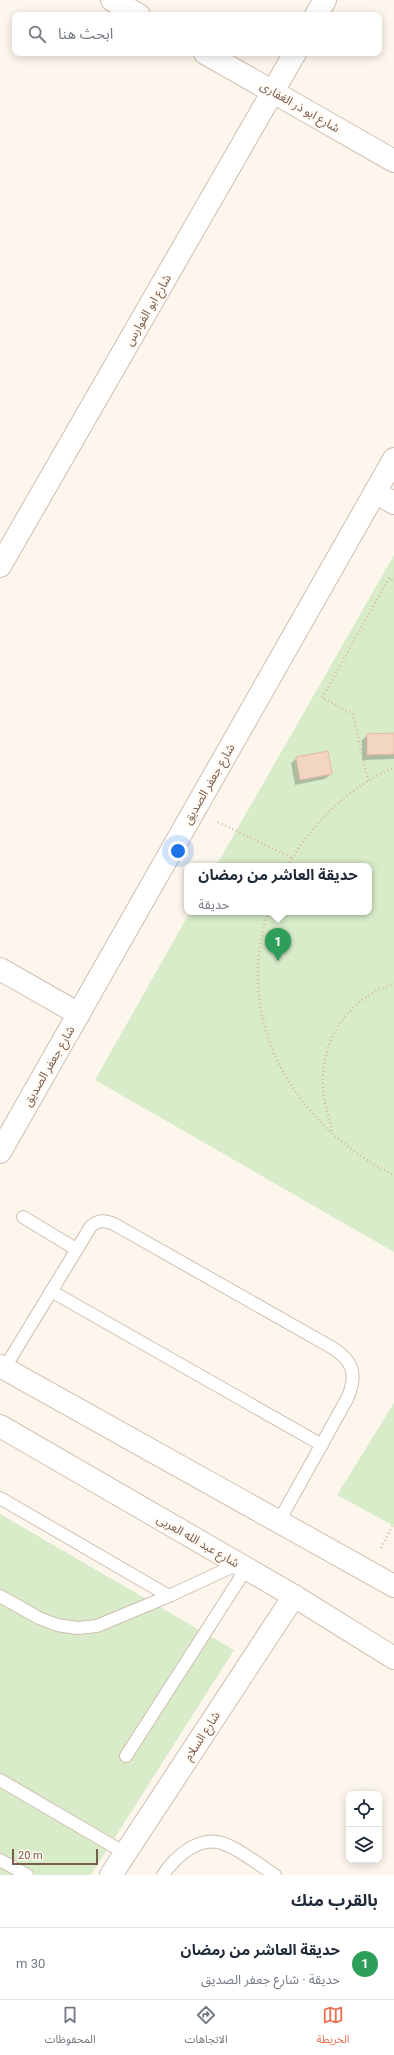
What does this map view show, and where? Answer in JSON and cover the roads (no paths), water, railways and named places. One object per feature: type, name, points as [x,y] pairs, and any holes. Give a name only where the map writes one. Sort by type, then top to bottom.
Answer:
[{"type":"street","points":[[112,0],[134,12]]},
{"type":"street","points":[[318,12],[325,0]]},
{"type":"street","name":"شارع ابو ذر الغفارى","points":[[210,56],[394,161]]},
{"type":"street","name":"شارع ابو الفوارس","points":[[0,566],[293,56]]},
{"type":"street","name":"شارع جعفر الصديق","points":[[0,1152],[394,459]]},
{"type":"street","points":[[375,492],[394,504]]},
{"type":"street","points":[[0,969],[79,1014]]},
{"type":"street","points":[[2,1367],[394,1586]]},
{"type":"street","name":"شارع عبد الله العربى","points":[[0,1426],[294,1596],[394,1658]]},
{"type":"street","name":"شارع السلام","points":[[111,1875],[294,1596]]},
{"type":"lane","points":[[24,1217],[76,1249]]},
{"type":"lane","points":[[2,1367],[91,1226],[98,1221],[106,1221],[342,1353],[350,1363],[353,1375],[352,1387],[279,1522]]},
{"type":"lane","points":[[50,1291],[322,1445]]},
{"type":"lane","points":[[0,1498],[169,1596]]},
{"type":"lane","points":[[0,1596],[51,1623],[77,1628],[96,1626],[242,1566]]},
{"type":"lane","points":[[126,1756],[242,1566]]},
{"type":"lane","points":[[0,1780],[125,1853]]},
{"type":"lane","points":[[163,1875],[182,1854],[200,1843],[221,1843],[275,1875]]},
{"type":"lane","points":[[0,1860],[27,1875]]},
{"type":"place","name":"حديقة العاشر من رمضان","points":[[278,961]]}]
